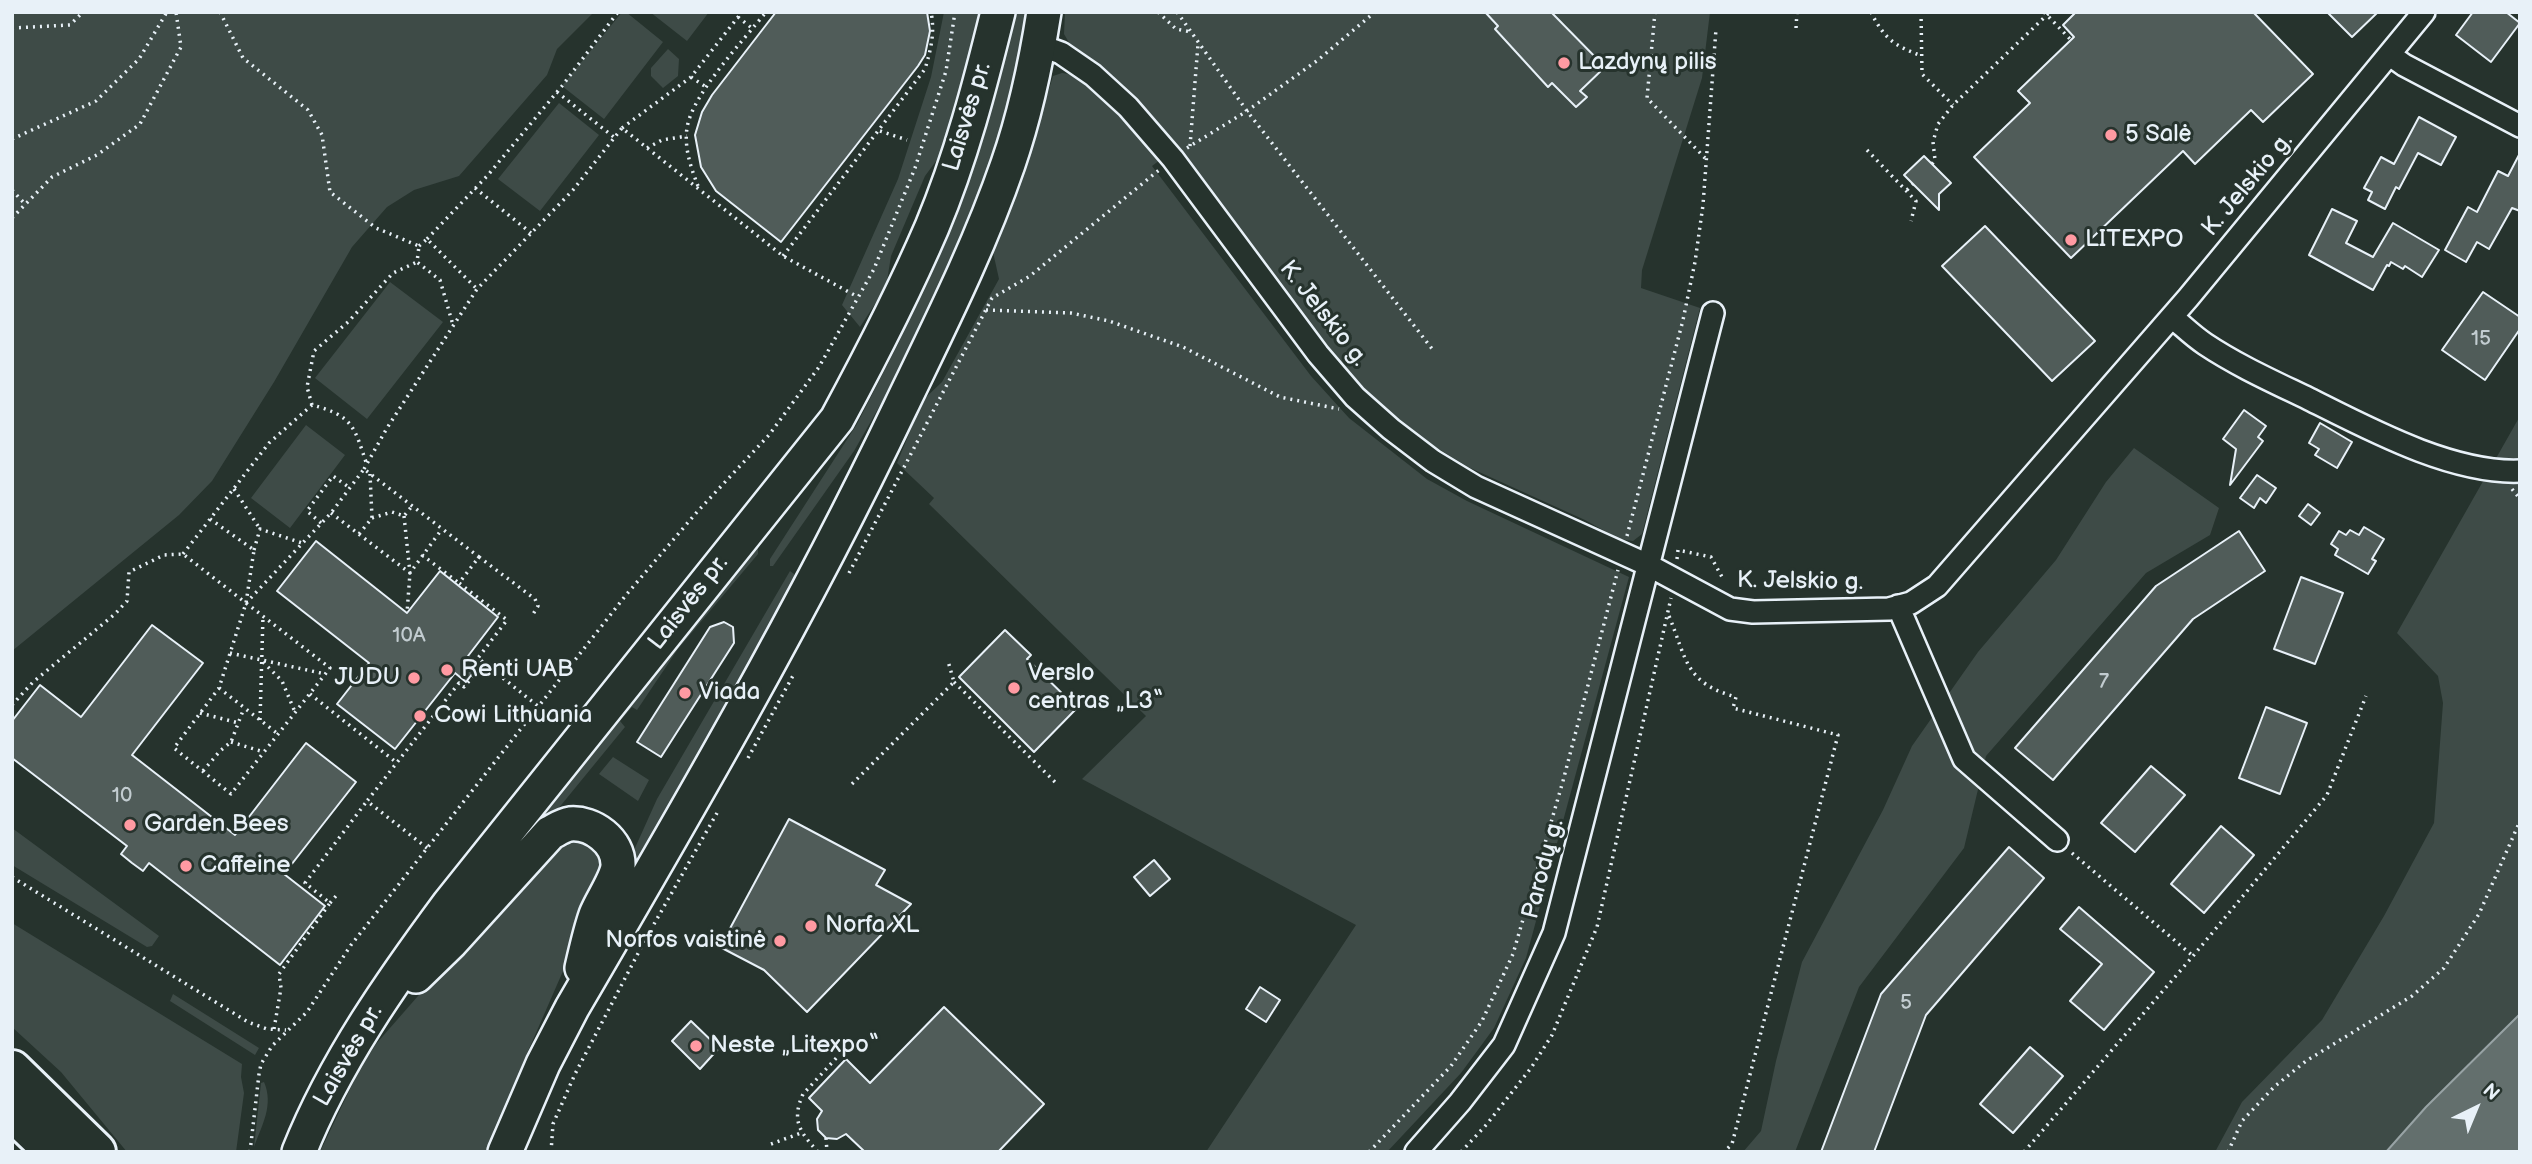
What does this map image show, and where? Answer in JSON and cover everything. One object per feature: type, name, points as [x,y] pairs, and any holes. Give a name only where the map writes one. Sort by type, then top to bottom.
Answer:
[{"type":"highway","points":[[12,1070],[96,1152]]},
{"type":"highway","points":[[12,1111],[55,1152]]},
{"type":"main road","name":"Laisvės pr.","points":[[299,1152],[312,1119],[351,1047],[450,904],[837,419],[871,356],[932,227],[978,94],[998,12]]},
{"type":"main road","name":"Laisvės pr.","points":[[505,1152],[542,1063],[780,643],[873,464],[979,241],[1009,162],[1039,45],[1044,12]]},
{"type":"main road","points":[[377,1007],[412,980],[450,942],[550,832],[568,824],[598,830],[615,853],[618,867],[596,915],[572,1008]]},
{"type":"street","name":"K. Jelskio g.","points":[[1039,45],[1061,53],[1093,75],[1128,107],[1173,159],[1318,354],[1355,397],[1433,461],[1476,486],[1648,565],[1730,609],[1889,609],[1910,603],[1937,586],[2172,317],[2424,12]]},
{"type":"street","points":[[2390,55],[2520,126]]},
{"type":"street","name":"Parodų g.","points":[[1416,1152],[1460,1102],[1504,1045],[1554,933],[1713,313]]},
{"type":"street","points":[[2172,317],[2204,344],[2368,428],[2447,459],[2497,471],[2520,471]]},
{"type":"street","points":[[1898,606],[1964,759],[2057,840]]},
{"type":"path","points":[[12,27],[70,25],[83,12]]},
{"type":"path","points":[[12,139],[96,100],[139,59],[167,12]]},
{"type":"path","points":[[12,218],[52,177],[97,155],[140,124],[181,47],[176,12]]},
{"type":"path","points":[[220,12],[243,58],[308,110],[322,135],[330,192],[376,228],[419,246]]},
{"type":"path","points":[[417,262],[419,246],[475,188],[557,92],[618,12]]},
{"type":"path","points":[[246,603],[331,513],[350,488],[477,289],[573,190],[622,128],[691,77],[742,12]]},
{"type":"path","points":[[699,187],[687,149],[687,126],[706,88],[766,12]]},
{"type":"path","points":[[783,256],[925,69],[933,45],[934,26],[931,12]]},
{"type":"path","points":[[250,1152],[261,1064],[272,1046],[307,1012],[351,944],[626,595],[697,512],[769,435],[819,367],[874,269],[915,169],[946,71],[955,12]]},
{"type":"path","points":[[1158,12],[1177,29],[1191,32]]},
{"type":"path","points":[[1177,12],[1247,111],[1433,350]]},
{"type":"path","points":[[1375,12],[1318,60],[1173,159],[1030,276],[992,298],[986,310],[1071,313],[1109,321],[1182,346],[1280,397],[1377,416]]},
{"type":"path","points":[[1655,12],[1647,98],[1706,158]]},
{"type":"path","points":[[1796,28],[1797,12]]},
{"type":"path","points":[[1871,12],[1879,29],[1897,46],[1922,56]]},
{"type":"path","points":[[1921,12],[1922,74],[1953,105]]},
{"type":"path","points":[[1932,164],[1935,160],[1933,142],[1938,124],[1953,105],[2047,13],[2071,40]]},
{"type":"path","points":[[738,17],[753,29]]},
{"type":"path","points":[[1369,1152],[1451,1066],[1482,1021],[1513,954],[1563,781],[1686,308],[1703,205],[1716,29]]},
{"type":"path","points":[[1190,146],[1198,42]]},
{"type":"path","points":[[691,77],[706,88]]},
{"type":"path","points":[[557,92],[615,138]]},
{"type":"path","points":[[622,128],[783,256],[858,297]]},
{"type":"path","points":[[878,131],[907,140]]},
{"type":"path","points":[[647,148],[662,140],[687,136]]},
{"type":"path","points":[[1867,150],[1916,201],[1911,221]]},
{"type":"path","points":[[1907,190],[1913,184]]},
{"type":"path","points":[[475,188],[531,233]]},
{"type":"path","points":[[12,190],[26,204]]},
{"type":"path","points":[[428,239],[477,289]]},
{"type":"path","points":[[417,262],[440,280],[453,325]]},
{"type":"path","points":[[312,405],[307,387],[314,351],[348,322],[393,273],[417,262]]},
{"type":"path","points":[[312,405],[337,411],[356,431],[365,467],[370,474],[535,599],[538,606],[532,616]]},
{"type":"path","points":[[183,554],[269,443],[312,405]]},
{"type":"path","points":[[370,474],[372,517]]},
{"type":"path","points":[[321,523],[307,511],[333,476],[350,488]]},
{"type":"path","points":[[234,488],[260,529],[302,543]]},
{"type":"path","points":[[407,613],[410,573],[404,516],[412,506]]},
{"type":"path","points":[[359,534],[372,517],[392,512],[404,516]]},
{"type":"path","points":[[331,513],[410,573]]},
{"type":"path","points":[[210,519],[254,550]]},
{"type":"path","points":[[12,705],[33,682],[127,601],[129,572],[164,555],[183,554],[246,603],[263,617],[330,668],[231,793],[174,748],[219,688],[246,603],[260,529]]},
{"type":"path","points":[[410,573],[442,529]]},
{"type":"path","points":[[1461,1152],[1488,1124],[1531,1068],[1552,1035],[1597,927],[1668,614],[1678,551],[1711,557],[1722,577]]},
{"type":"path","points":[[422,555],[507,620],[478,657],[539,707]]},
{"type":"path","points":[[459,583],[479,557]]},
{"type":"path","points":[[1668,614],[1693,676],[1714,691],[1736,697],[1733,708],[1838,735],[1732,1144],[1724,1152]]},
{"type":"path","points":[[260,720],[263,617]]},
{"type":"path","points":[[230,653],[326,674]]},
{"type":"path","points":[[261,660],[282,681],[295,712]]},
{"type":"path","points":[[948,662],[954,682],[1056,783]]},
{"type":"path","points":[[330,903],[305,883],[459,683],[464,687],[484,663]]},
{"type":"path","points":[[852,784],[954,682]]},
{"type":"path","points":[[219,688],[278,734]]},
{"type":"path","points":[[310,694],[397,763]]},
{"type":"path","points":[[2024,1152],[2327,795],[2367,696]]},
{"type":"path","points":[[204,771],[231,742],[244,708]]},
{"type":"path","points":[[200,713],[239,723]]},
{"type":"path","points":[[231,742],[264,752]]},
{"type":"path","points":[[367,801],[427,848]]},
{"type":"path","points":[[2228,1152],[2242,1121],[2274,1087],[2306,1061],[2412,996],[2444,968],[2479,914],[2520,821]]},
{"type":"path","points":[[2057,840],[2193,956]]},
{"type":"path","points":[[12,877],[248,1022],[274,1030],[287,1030]]},
{"type":"path","points":[[274,1030],[281,988],[279,974],[336,896]]},
{"type":"path","points":[[818,1152],[801,1133],[797,1116],[798,1105],[803,1094],[853,1040]]},
{"type":"path","points":[[771,1144],[801,1133]]},
{"type":"path","points":[[826,1138],[827,1152]]},
{"type":"shaded area","points":[[12,12],[594,12],[557,49],[547,75],[459,176],[414,190],[387,207],[352,247],[274,382],[212,481],[179,515],[12,651]]},
{"type":"shaded area","points":[[622,12],[626,12],[663,42],[604,119],[562,86]]},
{"type":"shaded area","points":[[650,12],[709,12],[687,41]]},
{"type":"shaded area","points":[[944,12],[982,12],[948,145],[925,176],[891,256],[886,287],[860,327],[842,305],[898,179],[931,77]]},
{"type":"shaded area","points":[[1007,12],[1030,12],[986,183],[915,344],[854,451],[773,566],[770,566],[770,559],[857,424],[899,342],[920,291]]},
{"type":"shaded area","points":[[1065,12],[1710,12],[1702,78],[1642,270],[1641,288],[1700,308],[1642,534],[1633,541],[1619,539],[1585,520],[1468,467],[1408,430],[1372,398],[1337,360],[1155,119],[1122,86],[1071,46],[1064,34]]},
{"type":"shaded area","points":[[668,49],[679,59],[678,76],[663,88],[651,76],[651,68]]},
{"type":"shaded area","points":[[1062,73],[1076,76],[1103,94],[1129,121],[1160,160],[1152,166],[1311,376],[1349,418],[1427,479],[1467,501],[1629,577],[1526,958],[1494,1028],[1461,1073],[1387,1152],[1206,1152],[1356,925],[1082,779],[1146,716],[929,504],[934,498],[897,463],[923,400],[942,382],[999,279],[993,252],[1027,162],[1053,76]]},
{"type":"shaded area","points":[[559,103],[599,135],[540,211],[498,179]]},
{"type":"shaded area","points":[[390,282],[443,322],[367,419],[315,378]]},
{"type":"shaded area","points":[[2520,416],[2520,1014],[2426,1107],[2386,1152],[2215,1152],[2242,1102],[2322,1020],[2384,916],[2434,823],[2443,703],[2438,676],[2397,633]]},
{"type":"shaded area","points":[[306,425],[345,455],[290,528],[251,498]]},
{"type":"shaded area","points":[[2134,448],[2219,508],[2210,535],[2146,573],[1986,756],[1964,848],[1859,987],[1795,1152],[1743,1152],[1761,1131],[1802,962],[1883,810],[1912,746],[1978,652],[2056,560],[2106,482]]},
{"type":"shaded area","points":[[758,544],[758,554],[678,649],[637,710],[632,707],[620,721],[625,727],[544,826],[487,874]]},
{"type":"shaded area","points":[[790,571],[794,574],[794,579],[607,920],[604,917],[657,799]]},
{"type":"shaded area","points":[[613,757],[649,780],[638,801],[599,774]]},
{"type":"shaded area","points":[[12,828],[159,936],[152,946],[147,947],[12,865]]},
{"type":"shaded area","points":[[561,837],[595,841],[605,875],[494,1129],[487,1152],[320,1152],[359,1070],[376,1044],[551,844]]},
{"type":"shaded area","points":[[12,923],[242,1064],[244,1093],[236,1152],[127,1152],[61,1072],[12,1027]]},
{"type":"shaded area","points":[[173,994],[259,1048],[255,1055],[170,1001]]},
{"type":"shaded area","points":[[2520,1014],[2520,1152],[2386,1152],[2426,1107]]},
{"type":"shaded area","points":[[264,1082],[267,1107],[254,1147],[261,1083]]},
{"type":"building","points":[[776,12],[927,12],[930,31],[925,55],[918,66],[781,242],[716,191],[701,167],[695,135],[702,112],[712,95]]},
{"type":"building","name":"Lazdynų pilis","points":[[1485,12],[1551,12],[1605,67],[1580,91],[1587,97],[1576,107],[1552,83],[1548,87],[1495,29],[1498,26]]},
{"type":"building","name":"5 Salė","points":[[2076,12],[2253,12],[2313,74],[2263,122],[2251,110],[2195,164],[2183,151],[2071,258],[1974,157],[2030,103],[2018,91],[2074,37],[2063,25]]},
{"type":"building","points":[[2327,12],[2378,12],[2352,37]]},
{"type":"building","points":[[2473,12],[2506,12],[2520,23],[2491,62],[2456,35]]},
{"type":"building","points":[[2419,117],[2456,137],[2441,165],[2418,153],[2385,209],[2368,200],[2372,192],[2364,188],[2381,157],[2394,164]]},
{"type":"building","points":[[2520,153],[2520,211],[2512,208],[2489,249],[2477,242],[2466,262],[2445,250],[2468,207],[2477,212],[2498,171],[2508,176]]},
{"type":"building","points":[[1924,156],[1951,183],[1939,194],[1939,210],[1904,175]]},
{"type":"building","points":[[2332,209],[2357,221],[2346,243],[2373,257],[2393,223],[2439,250],[2422,277],[2405,266],[2403,269],[2391,262],[2373,290],[2309,255]]},
{"type":"building","points":[[1985,226],[2095,341],[2052,381],[1942,266]]},
{"type":"building","points":[[2483,292],[2520,317],[2520,329],[2485,380],[2442,350]]},
{"type":"building","points":[[2244,410],[2266,426],[2258,437],[2263,441],[2230,485],[2236,449],[2223,439]]},
{"type":"building","points":[[2320,423],[2352,442],[2337,468],[2315,455],[2319,449],[2309,443]]},
{"type":"building","points":[[2257,475],[2276,488],[2266,503],[2260,498],[2254,508],[2240,498]]},
{"type":"building","points":[[2308,504],[2320,513],[2311,525],[2299,516]]},
{"type":"building","points":[[2364,527],[2384,539],[2372,559],[2376,561],[2368,574],[2335,555],[2338,549],[2331,544],[2339,531],[2346,535],[2350,530],[2359,535]]},
{"type":"building","points":[[2239,531],[2265,571],[2193,619],[2053,780],[2015,748],[2156,586]]},
{"type":"building","points":[[316,541],[407,613],[440,571],[498,617],[468,656],[479,665],[466,682],[455,673],[395,749],[337,704],[369,663],[277,591]]},
{"type":"building","points":[[2301,577],[2343,593],[2315,664],[2274,649]]},
{"type":"building","name":"Viada","points":[[724,622],[733,627],[734,643],[661,757],[637,742],[710,627]]},
{"type":"building","points":[[152,625],[203,663],[132,755],[235,835],[306,743],[356,782],[284,874],[325,906],[280,965],[149,863],[143,871],[132,863],[121,854],[127,846],[12,758],[12,721],[40,685],[81,717]]},
{"type":"building","name":"Verslo centras „L3“","points":[[1005,630],[1031,655],[1027,659],[1077,708],[1034,752],[959,677]]},
{"type":"building","points":[[2266,707],[2307,723],[2280,794],[2239,778]]},
{"type":"building","points":[[2151,766],[2185,795],[2135,852],[2101,823]]},
{"type":"building","name":"Norfa XL","points":[[789,819],[885,870],[876,885],[911,904],[807,1012],[764,970],[720,947]]},
{"type":"building","points":[[2221,826],[2254,855],[2204,913],[2171,884]]},
{"type":"building","points":[[2009,847],[2044,878],[1926,1015],[1874,1152],[1821,1152],[1881,994]]},
{"type":"building","points":[[1154,860],[1170,879],[1150,896],[1134,877]]},
{"type":"building","points":[[2079,907],[2154,972],[2104,1030],[2070,1001],[2102,964],[2060,929]]},
{"type":"building","points":[[1260,987],[1280,1000],[1266,1022],[1246,1009]]},
{"type":"building","points":[[944,1007],[1044,1104],[998,1152],[865,1152],[846,1134],[837,1139],[826,1138],[818,1130],[817,1119],[822,1111],[809,1098],[846,1059],[870,1083]]},
{"type":"building","points":[[691,1021],[719,1048],[700,1069],[672,1041]]},
{"type":"building","points":[[2030,1047],[2063,1076],[2013,1133],[1980,1104]]},
{"type":"place","name":"Lazdynų pilis","points":[[1564,63]]},
{"type":"place","name":"5 Salė","points":[[2111,135]]},
{"type":"place","name":"LITEXPO","points":[[2071,240]]},
{"type":"place","name":"Renti UAB","points":[[447,670]]},
{"type":"place","name":"JUDU","points":[[414,678]]},
{"type":"place","name":"Verslo centras „L3“","points":[[1014,688]]},
{"type":"place","name":"Viada","points":[[685,693]]},
{"type":"place","name":"Cowi Lithuania","points":[[420,716]]},
{"type":"place","name":"Garden Bees","points":[[130,825]]},
{"type":"place","name":"Caffeine","points":[[186,866]]},
{"type":"place","name":"Norfa XL","points":[[811,926]]},
{"type":"place","name":"Norfos vaistinė","points":[[780,941]]},
{"type":"place","name":"Neste „Litexpo“","points":[[696,1046]]}]
